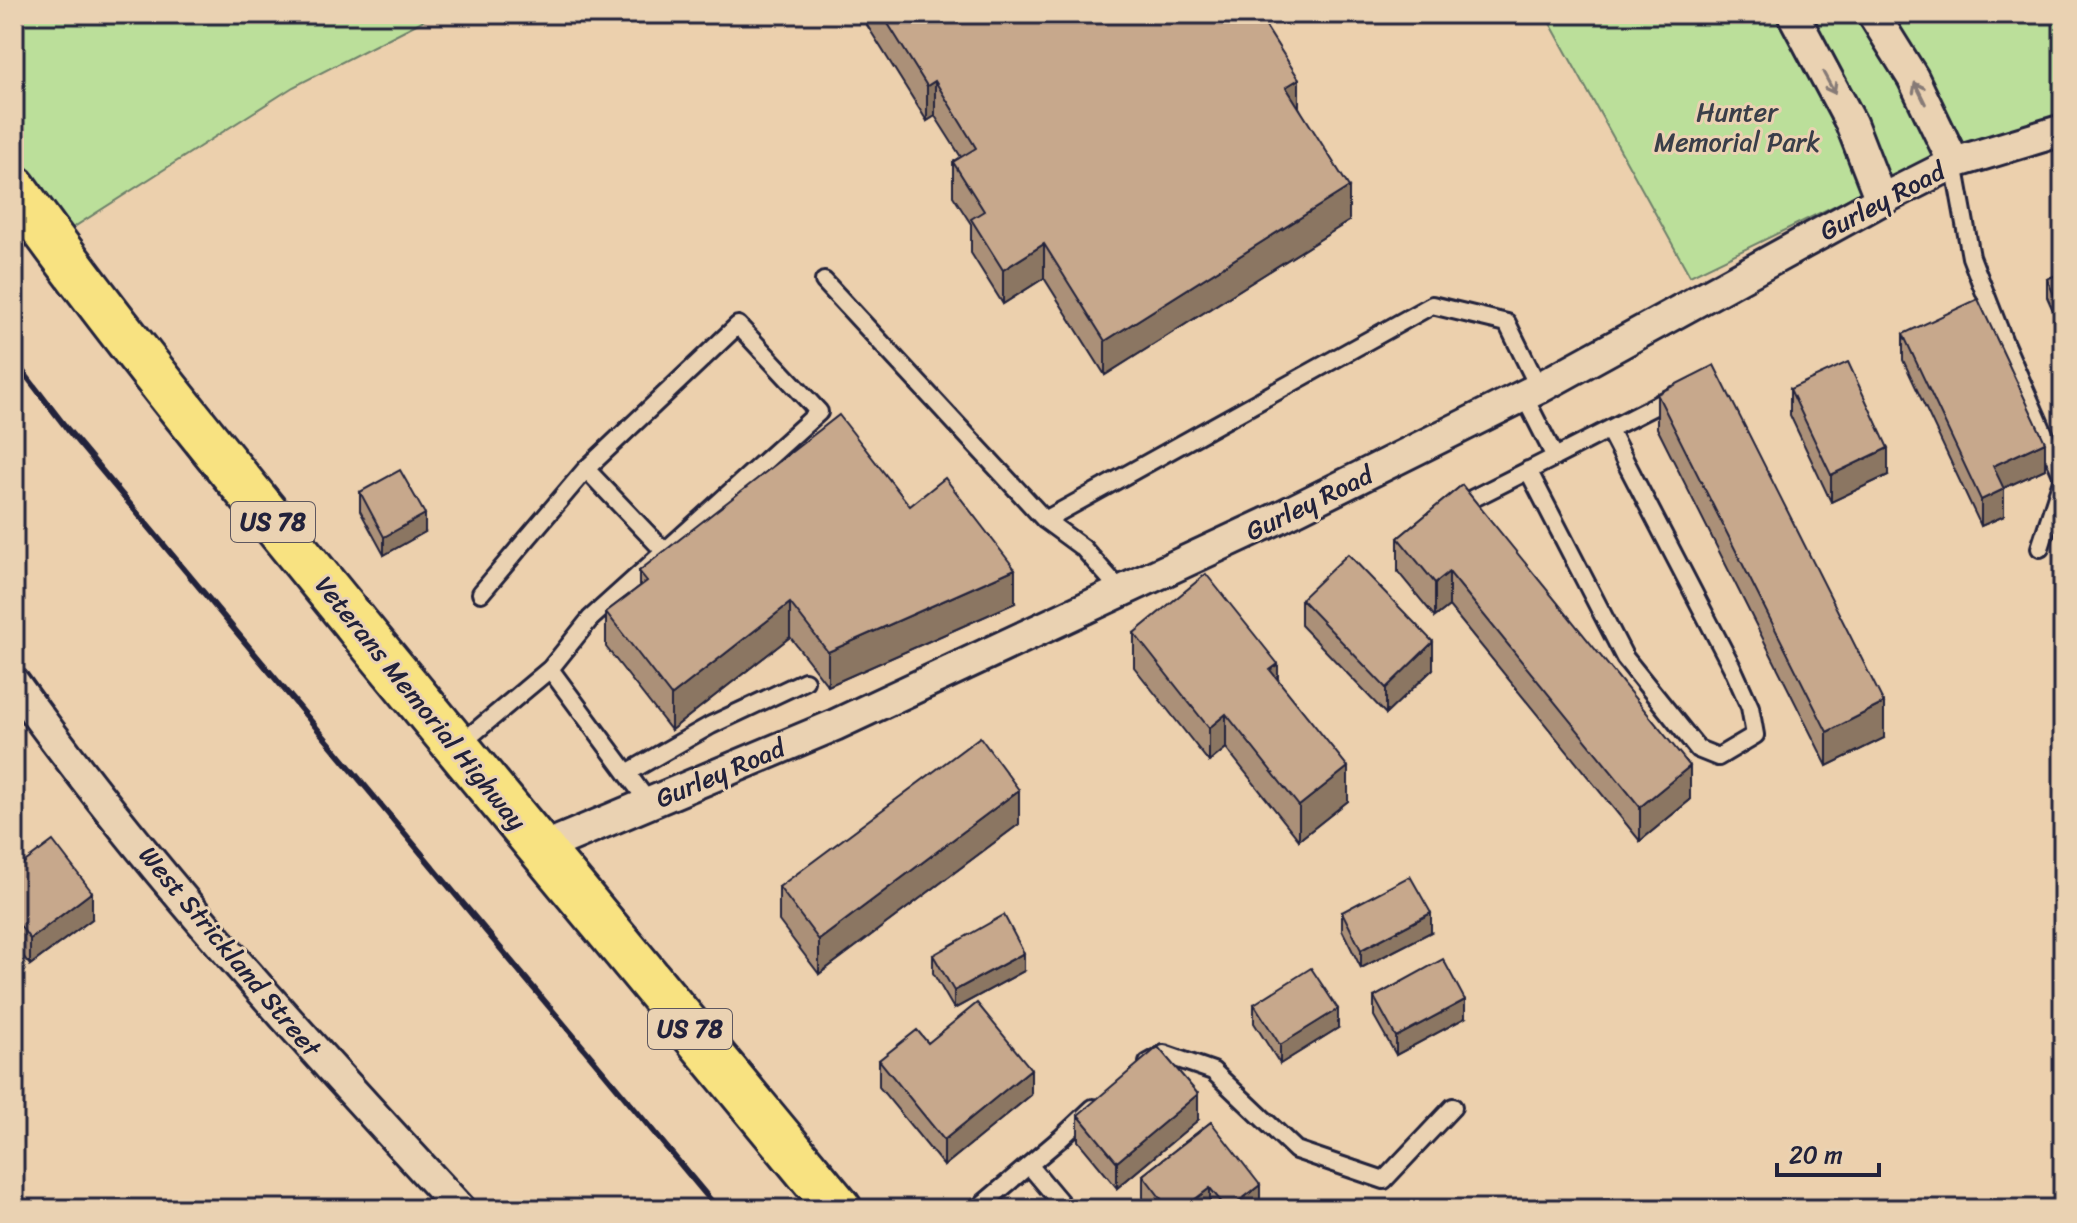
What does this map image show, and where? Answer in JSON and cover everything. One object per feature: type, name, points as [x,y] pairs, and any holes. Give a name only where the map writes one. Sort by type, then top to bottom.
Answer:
[{"type":"main road","name":"Veterans Memorial Highway","points":[[14,188],[84,285],[457,747],[839,1209]]},
{"type":"street","points":[[1793,14],[1851,123],[1881,200]]},
{"type":"street","points":[[1873,14],[1913,78],[1954,163]]},
{"type":"street","name":"Gurley Road","points":[[540,849],[835,725],[1276,519],[1531,392],[1954,163],[2063,130]]},
{"type":"street","name":"West Strickland Street","points":[[14,683],[70,762],[280,1014],[460,1209]]},
{"type":"lane","points":[[1954,163],[1971,257],[2063,477],[2040,548]]},
{"type":"lane","points":[[824,281],[1045,520],[1083,548],[1122,592]]},
{"type":"lane","points":[[1045,520],[1432,305],[1507,323],[1555,457]]},
{"type":"lane","points":[[457,747],[550,669],[590,619],[826,414],[738,325],[586,469],[481,593]]},
{"type":"lane","points":[[1433,518],[1685,391]]},
{"type":"lane","points":[[1528,470],[1625,658],[1698,749],[1718,757],[1755,735],[1750,707],[1609,430]]},
{"type":"lane","points":[[586,469],[665,552]]},
{"type":"lane","points":[[550,669],[649,803]]},
{"type":"lane","points":[[627,773],[711,725],[805,681]]},
{"type":"lane","points":[[1129,1073],[1164,1054],[1213,1071],[1296,1150],[1384,1180],[1453,1107]]},
{"type":"lane","points":[[977,1209],[1107,1094]]},
{"type":"lane","points":[[1029,1165],[1066,1209]]},
{"type":"green space","points":[[14,14],[436,14],[293,87],[49,243],[14,189]]},
{"type":"green space","name":"Hunter Memorial Park","points":[[1545,14],[2063,14],[2063,118],[1916,166],[1690,276]]},
{"type":"building","points":[[882,14],[1258,14],[1299,79],[1286,87],[1349,187],[1105,341],[1044,244],[1003,270],[971,219],[984,211],[953,162],[976,148],[935,81],[927,86]]},
{"type":"building","points":[[2063,272],[2063,315],[2047,279]]},
{"type":"building","points":[[1978,299],[2045,442],[1993,466],[2004,489],[1981,500],[1903,334]]},
{"type":"building","points":[[1848,362],[1888,448],[1831,475],[1790,389]]},
{"type":"building","points":[[1714,365],[1884,703],[1827,732],[1657,394]]},
{"type":"building","points":[[839,415],[910,506],[945,478],[1015,569],[828,652],[790,603],[671,696],[606,612],[647,581],[639,571]]},
{"type":"building","points":[[400,470],[425,514],[384,537],[360,492]]},
{"type":"building","points":[[1462,485],[1690,766],[1640,807],[1449,572],[1435,583],[1398,538]]},
{"type":"building","points":[[1348,554],[1433,642],[1386,688],[1301,599]]},
{"type":"building","points":[[1206,574],[1278,664],[1270,670],[1348,767],[1299,806],[1226,714],[1209,728],[1134,633]]},
{"type":"building","points":[[980,737],[1019,790],[819,940],[779,887]]},
{"type":"building","points":[[53,841],[92,892],[30,939],[16,920],[14,922],[14,870]]},
{"type":"building","points":[[1410,876],[1431,913],[1361,950],[1342,912]]},
{"type":"building","points":[[1004,915],[1024,953],[954,991],[933,955]]},
{"type":"building","points":[[1443,959],[1465,1000],[1396,1037],[1374,997]]},
{"type":"building","points":[[1311,968],[1338,1009],[1280,1045],[1254,1004]]},
{"type":"building","points":[[977,1003],[1031,1069],[944,1140],[879,1060],[917,1030],[928,1043]]},
{"type":"building","points":[[1158,1047],[1198,1094],[1117,1162],[1078,1115]]},
{"type":"building","points":[[1211,1122],[1260,1185],[1229,1209],[1210,1188],[1182,1209],[1169,1209],[1143,1175]]},
{"type":"railway","points":[[14,360],[68,430],[718,1209]]}]
